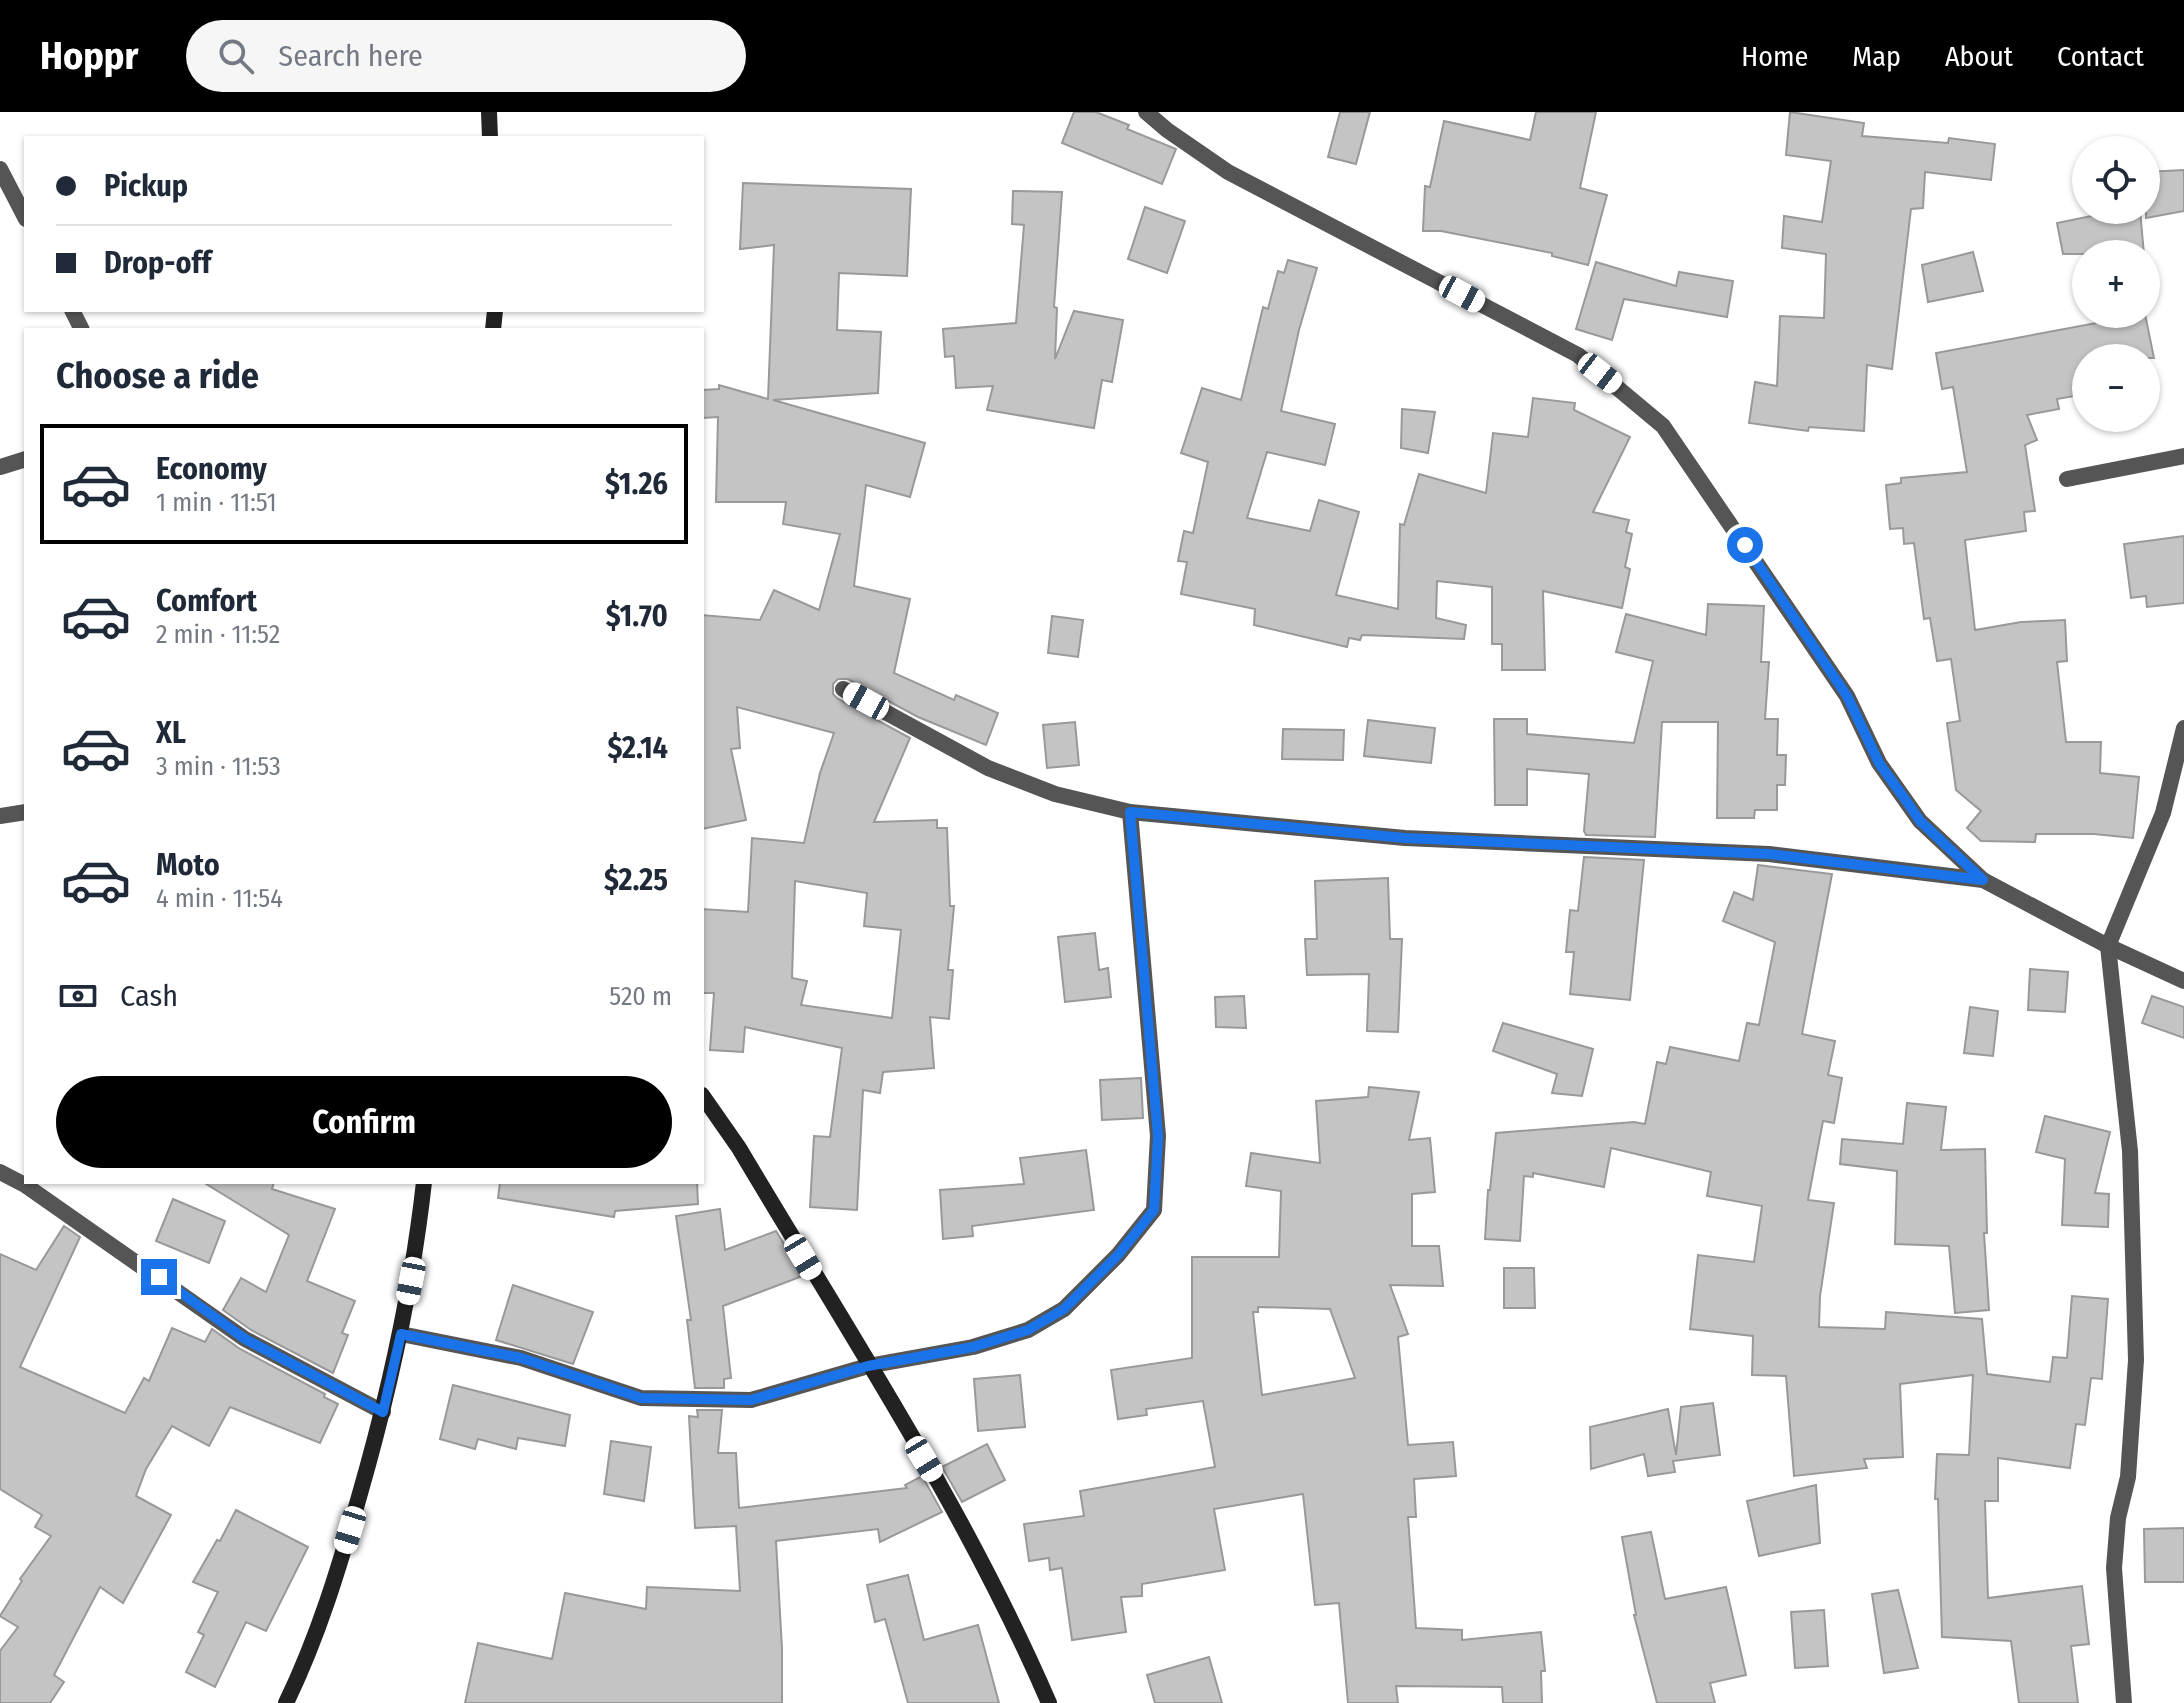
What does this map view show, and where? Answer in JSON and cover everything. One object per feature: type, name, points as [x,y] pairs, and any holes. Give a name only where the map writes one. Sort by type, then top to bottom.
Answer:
[{"type":"street","points":[[489,112],[490,136]]},
{"type":"street","points":[[1146,112],[1228,172],[1578,355],[1663,426],[1847,696],[1879,763],[1920,821],[1983,880],[2108,946],[2184,981]]},
{"type":"street","points":[[0,169],[24,215]]},
{"type":"street","points":[[2067,479],[2184,456]]},
{"type":"street","points":[[0,467],[24,460]]},
{"type":"street","points":[[843,689],[988,768],[1055,794],[1130,812],[1405,838],[1769,854],[1983,880]]},
{"type":"street","points":[[2124,1703],[2114,1568],[2118,1518],[2128,1477],[2136,1360],[2130,1151],[2108,946],[2163,813],[2184,728]]},
{"type":"street","points":[[0,816],[24,812]]},
{"type":"street","points":[[401,1334],[521,1358],[641,1398],[751,1400],[868,1366],[973,1347],[1028,1330],[1064,1309],[1118,1255],[1154,1210],[1158,1136],[1130,812]]},
{"type":"street","points":[[704,1098],[739,1148],[952,1505],[1049,1703]]},
{"type":"street","points":[[0,1172],[37,1193],[245,1339],[383,1412]]},
{"type":"street","points":[[286,1703],[323,1618],[383,1412],[416,1255],[424,1184]]},
{"type":"building","points":[[1074,112],[1096,112],[1129,125],[1127,129],[1176,149],[1162,184],[1062,143]]},
{"type":"building","points":[[1340,112],[1370,112],[1356,164],[1328,157]]},
{"type":"building","points":[[1536,112],[1596,112],[1580,188],[1607,195],[1588,265],[1552,256],[1552,253],[1441,231],[1423,231],[1425,186],[1430,187],[1444,121],[1530,140]]},
{"type":"building","points":[[1790,112],[1864,123],[1862,136],[1948,143],[1949,138],[1995,144],[1991,180],[1925,172],[1923,208],[1911,209],[1892,369],[1867,365],[1864,431],[1809,427],[1808,431],[1749,423],[1755,382],[1777,386],[1780,316],[1824,318],[1826,254],[1782,248],[1784,216],[1822,222],[1831,161],[1786,155]]},
{"type":"building","points":[[2184,170],[2184,211],[2160,215],[2160,171]]},
{"type":"building","points":[[743,183],[911,189],[907,276],[839,273],[837,330],[881,332],[878,393],[773,400],[925,443],[910,497],[866,485],[854,586],[910,599],[894,673],[954,700],[956,695],[998,713],[986,745],[918,717],[848,679],[838,679],[833,684],[833,694],[838,699],[910,738],[874,822],[937,820],[937,828],[947,828],[950,906],[954,906],[948,970],[953,970],[949,1019],[930,1017],[934,1068],[883,1072],[880,1093],[863,1090],[857,1210],[810,1207],[814,1136],[830,1137],[842,1048],[745,1027],[743,1052],[710,1050],[714,993],[704,993],[704,909],[748,912],[752,838],[804,843],[820,773],[834,733],[737,707],[740,748],[731,749],[746,820],[704,829],[704,615],[760,620],[774,590],[819,610],[840,534],[783,524],[786,502],[716,502],[718,417],[704,418],[704,390],[719,389],[719,385],[768,399],[774,245],[740,249]],"holes":[[[795,881],[867,893],[864,926],[901,930],[892,1018],[801,1005],[807,981],[792,978]]]},
{"type":"building","points":[[1013,191],[1062,192],[1054,307],[1057,308],[1055,359],[1074,311],[1123,320],[1112,382],[1102,380],[1094,428],[987,410],[993,386],[956,388],[954,356],[945,357],[943,329],[1016,323],[1024,225],[1012,224]]},
{"type":"building","points":[[1145,207],[1185,221],[1167,273],[1128,259]]},
{"type":"building","points":[[2072,220],[2072,224],[2141,224],[2143,240],[2072,240],[2072,254],[2063,254],[2057,223]]},
{"type":"building","points":[[1973,252],[1983,291],[1928,302],[1922,265]]},
{"type":"building","points":[[1288,260],[1317,268],[1281,411],[1335,424],[1325,465],[1267,452],[1247,518],[1310,531],[1319,500],[1359,512],[1336,595],[1398,609],[1400,524],[1404,525],[1419,474],[1486,493],[1493,433],[1528,437],[1533,398],[1575,403],[1574,410],[1630,437],[1593,512],[1629,520],[1626,532],[1632,534],[1625,567],[1630,569],[1622,608],[1543,591],[1545,670],[1502,670],[1502,644],[1492,644],[1492,587],[1437,581],[1436,618],[1466,625],[1464,639],[1362,635],[1360,640],[1349,638],[1347,647],[1254,625],[1255,609],[1181,594],[1187,562],[1178,561],[1184,531],[1193,533],[1208,462],[1181,453],[1202,388],[1241,400],[1263,307],[1268,309],[1278,271],[1284,273]]},
{"type":"building","points":[[1596,262],[1676,286],[1679,272],[1733,281],[1727,317],[1624,299],[1612,340],[1576,329]]},
{"type":"building","points":[[2072,328],[2148,328],[2151,344],[2072,344],[2072,396],[2057,399],[2059,409],[2027,415],[2037,440],[2025,445],[2035,511],[2024,512],[2026,531],[1965,540],[1975,630],[2021,622],[2065,620],[2067,661],[2057,662],[2066,742],[2101,742],[2100,773],[2139,777],[2133,838],[2036,834],[2035,842],[1981,841],[1967,828],[1981,811],[1956,790],[1947,723],[1960,721],[1951,659],[1937,661],[1930,618],[1924,619],[1914,543],[1904,544],[1903,528],[1890,529],[1886,485],[1901,483],[1901,478],[1967,472],[1953,387],[1942,389],[1936,353]]},
{"type":"building","points":[[1402,409],[1435,412],[1428,453],[1401,448]]},
{"type":"building","points":[[2184,536],[2184,603],[2147,607],[2146,596],[2131,598],[2124,544]]},
{"type":"building","points":[[1708,604],[1764,606],[1761,662],[1769,662],[1765,719],[1778,719],[1777,755],[1786,755],[1785,785],[1777,785],[1777,810],[1755,810],[1754,818],[1717,818],[1718,722],[1662,722],[1655,837],[1586,835],[1589,774],[1527,769],[1527,805],[1495,805],[1494,719],[1527,719],[1527,734],[1634,743],[1653,661],[1616,652],[1626,614],[1706,635]]},
{"type":"building","points":[[1052,616],[1083,620],[1078,657],[1048,653]]},
{"type":"building","points":[[1368,720],[1435,728],[1431,763],[1364,756]]},
{"type":"building","points":[[1075,722],[1079,765],[1047,768],[1043,725]]},
{"type":"building","points":[[1283,729],[1344,730],[1343,760],[1282,759]]},
{"type":"building","points":[[1584,857],[1644,860],[1630,1000],[1570,994],[1574,952],[1566,952],[1570,910],[1578,911]]},
{"type":"building","points":[[1758,865],[1832,874],[1802,1034],[1835,1041],[1828,1075],[1842,1078],[1834,1123],[1823,1121],[1808,1200],[1834,1203],[1820,1296],[1819,1327],[1885,1329],[1886,1312],[1982,1319],[1987,1374],[2050,1382],[2053,1357],[2067,1358],[2072,1296],[2108,1299],[2102,1379],[2091,1378],[2085,1425],[2076,1424],[2070,1468],[1998,1458],[1998,1501],[1985,1501],[1988,1598],[2082,1586],[2089,1644],[2071,1646],[2078,1703],[2019,1703],[2011,1641],[1942,1637],[1938,1499],[1935,1499],[1937,1454],[1969,1455],[1973,1375],[1900,1384],[1903,1457],[1864,1459],[1867,1468],[1794,1476],[1786,1376],[1752,1375],[1753,1336],[1690,1329],[1698,1255],[1754,1262],[1762,1206],[1707,1196],[1711,1172],[1611,1148],[1604,1187],[1533,1173],[1533,1177],[1524,1176],[1520,1241],[1485,1239],[1496,1133],[1634,1122],[1645,1124],[1657,1062],[1666,1064],[1670,1047],[1739,1061],[1747,1023],[1759,1025],[1775,942],[1723,921],[1734,892],[1753,900]]},
{"type":"building","points":[[1388,878],[1390,939],[1402,939],[1398,1032],[1367,1031],[1369,974],[1307,975],[1305,939],[1317,939],[1315,881]]},
{"type":"building","points":[[1095,933],[1099,970],[1108,968],[1111,997],[1065,1002],[1058,937]]},
{"type":"building","points":[[2030,969],[2068,972],[2065,1012],[2028,1010]]},
{"type":"building","points":[[1244,996],[1246,1028],[1216,1027],[1215,997]]},
{"type":"building","points":[[2152,996],[2184,1007],[2184,1038],[2142,1023]]},
{"type":"building","points":[[1970,1007],[1998,1011],[1993,1056],[1964,1053]]},
{"type":"building","points":[[1503,1023],[1593,1049],[1582,1096],[1552,1093],[1557,1074],[1493,1051]]},
{"type":"building","points":[[1141,1078],[1143,1118],[1102,1120],[1100,1080]]},
{"type":"building","points":[[1369,1087],[1419,1092],[1409,1140],[1430,1138],[1435,1192],[1412,1194],[1412,1246],[1439,1246],[1443,1286],[1390,1285],[1408,1334],[1398,1337],[1408,1445],[1453,1442],[1456,1476],[1414,1479],[1416,1517],[1408,1517],[1416,1628],[1462,1630],[1462,1640],[1541,1632],[1545,1671],[1541,1671],[1542,1703],[1503,1703],[1502,1687],[1396,1686],[1398,1703],[1348,1703],[1339,1603],[1315,1605],[1303,1494],[1214,1509],[1225,1570],[1142,1584],[1142,1596],[1121,1597],[1126,1632],[1072,1640],[1062,1568],[1050,1570],[1049,1558],[1029,1561],[1024,1524],[1084,1516],[1080,1491],[1215,1467],[1203,1401],[1146,1409],[1147,1415],[1118,1419],[1111,1370],[1192,1358],[1192,1257],[1279,1257],[1281,1191],[1246,1186],[1251,1153],[1320,1163],[1316,1101],[1368,1097]],"holes":[[[1258,1307],[1330,1309],[1355,1378],[1262,1395],[1253,1312],[1258,1312]]]},
{"type":"building","points":[[1907,1103],[1946,1107],[1941,1150],[1985,1149],[1987,1233],[1984,1233],[1989,1310],[1955,1313],[1949,1246],[1895,1244],[1897,1171],[1840,1164],[1842,1139],[1903,1144]]},
{"type":"building","points":[[2045,1116],[2110,1132],[2095,1193],[2109,1194],[2108,1227],[2062,1225],[2065,1159],[2036,1152]]},
{"type":"building","points":[[1086,1150],[1094,1210],[972,1226],[973,1236],[943,1239],[940,1190],[1024,1184],[1020,1158]]},
{"type":"building","points":[[206,1184],[273,1184],[272,1189],[335,1209],[307,1281],[355,1301],[342,1333],[348,1335],[333,1373],[251,1330],[223,1310],[241,1278],[266,1292],[289,1235]]},
{"type":"building","points":[[500,1184],[697,1184],[698,1204],[615,1211],[614,1217],[498,1198]]},
{"type":"building","points":[[173,1199],[225,1221],[209,1263],[156,1241]]},
{"type":"building","points":[[720,1209],[725,1250],[776,1231],[794,1260],[800,1277],[723,1306],[731,1378],[724,1379],[724,1388],[695,1388],[687,1320],[691,1320],[676,1216]]},
{"type":"building","points":[[64,1226],[80,1237],[20,1367],[125,1413],[144,1378],[149,1381],[172,1328],[205,1342],[212,1329],[240,1349],[338,1404],[320,1443],[230,1407],[209,1446],[172,1426],[146,1469],[136,1496],[171,1515],[123,1603],[100,1587],[54,1675],[64,1682],[50,1703],[0,1703],[0,1651],[18,1627],[0,1616],[22,1581],[20,1579],[51,1536],[35,1527],[42,1515],[0,1489],[0,1254],[36,1270]]},
{"type":"building","points":[[1504,1268],[1534,1268],[1535,1308],[1504,1308]]},
{"type":"building","points":[[513,1285],[593,1312],[573,1364],[496,1340]]},
{"type":"building","points":[[1020,1375],[1025,1427],[978,1431],[974,1379]]},
{"type":"building","points":[[453,1385],[570,1415],[565,1446],[518,1438],[516,1449],[478,1439],[475,1449],[440,1439]]},
{"type":"building","points":[[1713,1403],[1720,1455],[1673,1461],[1675,1472],[1648,1476],[1644,1454],[1591,1469],[1590,1427],[1668,1409],[1676,1455],[1681,1407]]},
{"type":"building","points":[[697,1410],[722,1410],[718,1453],[736,1453],[739,1508],[907,1488],[905,1485],[922,1476],[942,1512],[880,1542],[878,1529],[776,1541],[782,1703],[465,1703],[478,1643],[552,1659],[565,1593],[646,1609],[647,1587],[740,1591],[736,1526],[695,1528],[689,1416],[698,1417]]},
{"type":"building","points":[[611,1441],[651,1447],[644,1501],[604,1494]]},
{"type":"building","points":[[987,1444],[1005,1480],[962,1502],[942,1467]]},
{"type":"building","points":[[1816,1485],[1820,1543],[1759,1556],[1747,1501]]},
{"type":"building","points":[[236,1510],[308,1547],[266,1631],[246,1622],[215,1687],[186,1672],[204,1635],[198,1632],[218,1592],[193,1582]]},
{"type":"building","points":[[2184,1528],[2184,1582],[2145,1582],[2144,1529]]},
{"type":"building","points":[[1651,1532],[1665,1599],[1726,1587],[1746,1675],[1710,1683],[1715,1703],[1657,1703],[1634,1615],[1622,1537]]},
{"type":"building","points":[[908,1575],[924,1640],[978,1625],[999,1703],[908,1703],[885,1619],[875,1622],[867,1585]]},
{"type":"building","points":[[1898,1590],[1918,1668],[1884,1673],[1872,1594]]},
{"type":"building","points":[[1824,1610],[1828,1666],[1795,1668],[1791,1612]]},
{"type":"building","points":[[1209,1657],[1222,1703],[1155,1703],[1147,1675]]},
{"type":"route","points":[[159,1277],[245,1339],[383,1412],[401,1334],[521,1358],[641,1398],[751,1400],[868,1366],[973,1347],[1028,1330],[1064,1309],[1118,1255],[1154,1210],[1158,1136],[1130,812],[1405,838],[1769,854],[1983,880],[1920,821],[1879,763],[1847,696],[1745,545]]}]
